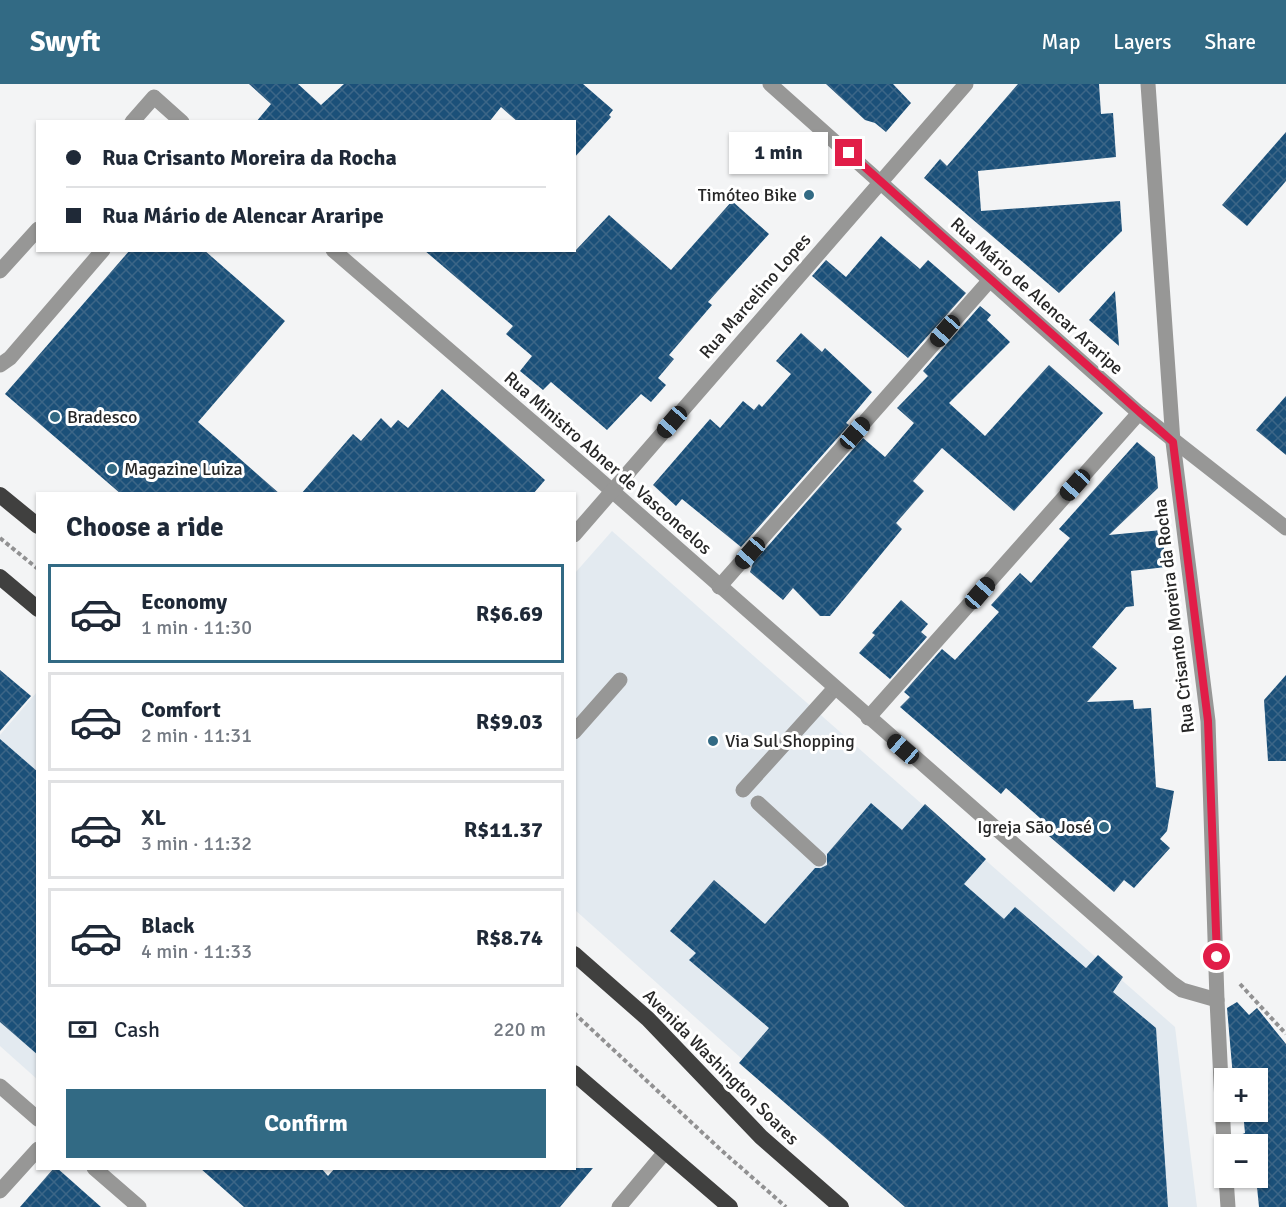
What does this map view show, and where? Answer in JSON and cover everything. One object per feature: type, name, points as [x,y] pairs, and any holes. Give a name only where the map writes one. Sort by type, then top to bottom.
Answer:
[{"type":"highway","points":[[0,495],[36,524]]},
{"type":"highway","points":[[0,577],[36,607]]},
{"type":"highway","name":"Avenida Washington Soares","points":[[576,956],[648,1018],[761,1137],[841,1207]]},
{"type":"highway","points":[[576,1075],[730,1207]]},
{"type":"street","name":"Rua Mário de Alencar Araripe","points":[[770,84],[1139,413],[1173,442],[1286,528]]},
{"type":"street","name":"Rua Marcelino Lopes","points":[[576,533],[966,84]]},
{"type":"street","name":"Rua Crisanto Moreira da Rocha","points":[[1148,84],[1173,442],[1208,721],[1224,1134]]},
{"type":"street","points":[[133,120],[155,91],[180,120]]},
{"type":"street","points":[[0,271],[36,231]]},
{"type":"street","points":[[0,364],[10,358],[101,252]]},
{"type":"street","name":"Rua Ministro Abner de Vasconcelos","points":[[335,252],[612,491],[834,689],[1172,983],[1182,990],[1217,1000]]},
{"type":"street","points":[[719,587],[990,280]]},
{"type":"street","points":[[868,718],[1139,413]]},
{"type":"street","points":[[576,730],[620,680]]},
{"type":"street","points":[[743,790],[834,689]]},
{"type":"street","points":[[758,803],[819,859]]},
{"type":"street","points":[[0,1086],[36,1117]]},
{"type":"street","points":[[0,1191],[36,1151]]},
{"type":"street","points":[[619,1207],[665,1152]]},
{"type":"street","points":[[96,1170],[139,1207]]},
{"type":"street","points":[[1227,1188],[1228,1207]]},
{"type":"path","points":[[0,538],[36,567]]},
{"type":"path","points":[[1217,957],[1258,1006],[1286,1034]]},
{"type":"path","points":[[576,1015],[721,1150],[786,1207]]},
{"type":"shaded area","name":"Via Sul Shopping","points":[[612,531],[1175,1027],[1197,1207],[908,1207],[576,911],[576,572]]},
{"type":"shaded area","points":[[36,693],[36,1078],[0,1046],[0,735]]},
{"type":"building","points":[[249,84],[298,84],[321,105],[344,84],[583,84],[613,110],[609,115],[611,117],[576,156],[576,120],[516,120],[501,107],[491,120],[258,120],[271,104]]},
{"type":"building","points":[[826,84],[893,84],[911,103],[886,132],[875,123],[865,120]]},
{"type":"building","points":[[1018,84],[1099,84],[1101,114],[1113,113],[1116,157],[978,171],[981,211],[1120,201],[1122,231],[1059,293],[924,178],[940,159],[947,166]]},
{"type":"building","points":[[1286,132],[1286,181],[1247,226],[1222,205]]},
{"type":"building","points":[[732,201],[769,234],[708,302],[712,305],[669,355],[674,359],[658,378],[666,385],[651,402],[641,394],[607,430],[551,382],[543,390],[520,371],[532,356],[506,334],[513,326],[426,252],[576,252],[609,215],[671,270]]},
{"type":"building","points":[[881,236],[920,269],[928,260],[966,293],[908,358],[812,276],[826,260],[846,277]]},
{"type":"building","points":[[128,252],[206,252],[285,321],[198,422],[278,492],[119,492],[5,394]]},
{"type":"building","points":[[1115,291],[1119,346],[1089,320]]},
{"type":"building","points":[[980,306],[991,315],[987,320],[1010,342],[949,403],[985,436],[1049,365],[1103,413],[1014,511],[942,448],[913,481],[924,491],[896,523],[902,529],[830,616],[820,616],[793,588],[783,600],[750,572],[753,563],[863,438],[885,457],[914,423],[897,408],[928,376],[923,371]]},
{"type":"building","points":[[801,333],[822,352],[825,348],[872,392],[846,423],[849,425],[741,547],[682,499],[676,506],[653,485],[710,419],[720,428],[743,401],[754,410],[759,404],[762,407],[791,374],[776,361]]},
{"type":"building","points":[[442,389],[545,480],[535,492],[303,492],[353,434],[361,441],[381,418],[391,428],[398,420],[408,428]]},
{"type":"building","points":[[1286,396],[1286,455],[1256,430]]},
{"type":"building","points":[[1137,442],[1155,457],[1158,488],[1109,535],[1162,530],[1166,567],[1131,571],[1134,606],[1126,607],[1092,647],[1117,668],[1087,702],[1133,700],[1134,709],[1151,708],[1156,787],[1174,791],[1167,831],[1160,839],[1170,848],[1134,888],[1124,880],[1114,892],[1035,824],[1040,818],[1006,788],[1001,794],[900,707],[910,697],[904,692],[942,649],[955,660],[999,612],[991,605],[1020,573],[1031,583],[1070,538],[1059,529]]},
{"type":"building","points":[[901,600],[928,624],[921,632],[927,637],[890,679],[859,653],[875,635],[872,633]]},
{"type":"building","points":[[0,670],[31,696],[0,731]]},
{"type":"building","points":[[1286,675],[1286,761],[1268,761],[1264,700]]},
{"type":"building","points":[[0,739],[36,770],[36,1053],[0,1022]]},
{"type":"building","points":[[871,803],[902,830],[925,804],[986,859],[964,884],[1004,919],[1015,907],[1086,968],[1098,955],[1123,977],[1113,992],[1156,1028],[1168,1207],[905,1207],[739,1063],[769,1028],[689,960],[696,953],[670,931],[714,880],[765,924],[815,868],[827,865],[827,854]]},
{"type":"building","points":[[1237,1002],[1249,1015],[1257,1008],[1286,1044],[1286,1207],[1259,1207],[1257,1188],[1268,1188],[1268,1134],[1242,1134],[1245,1133],[1244,1122],[1268,1122],[1268,1068],[1232,1068],[1227,1008]]},
{"type":"building","points":[[576,1168],[593,1168],[560,1207],[244,1207],[202,1170],[323,1170],[328,1176],[333,1170],[576,1170]]},
{"type":"building","points":[[52,1170],[59,1170],[101,1207],[20,1207]]},
{"type":"place","name":"Timóteo Bike","points":[[809,195]]},
{"type":"place","name":"Bradesco","points":[[55,417]]},
{"type":"place","name":"Magazine Luiza","points":[[112,469]]},
{"type":"place","name":"Via Sul Shopping","points":[[713,741]]},
{"type":"place","name":"Igreja São José","points":[[1104,827]]},
{"type":"route","points":[[849,153],[1173,442],[1208,721],[1217,957]]}]
